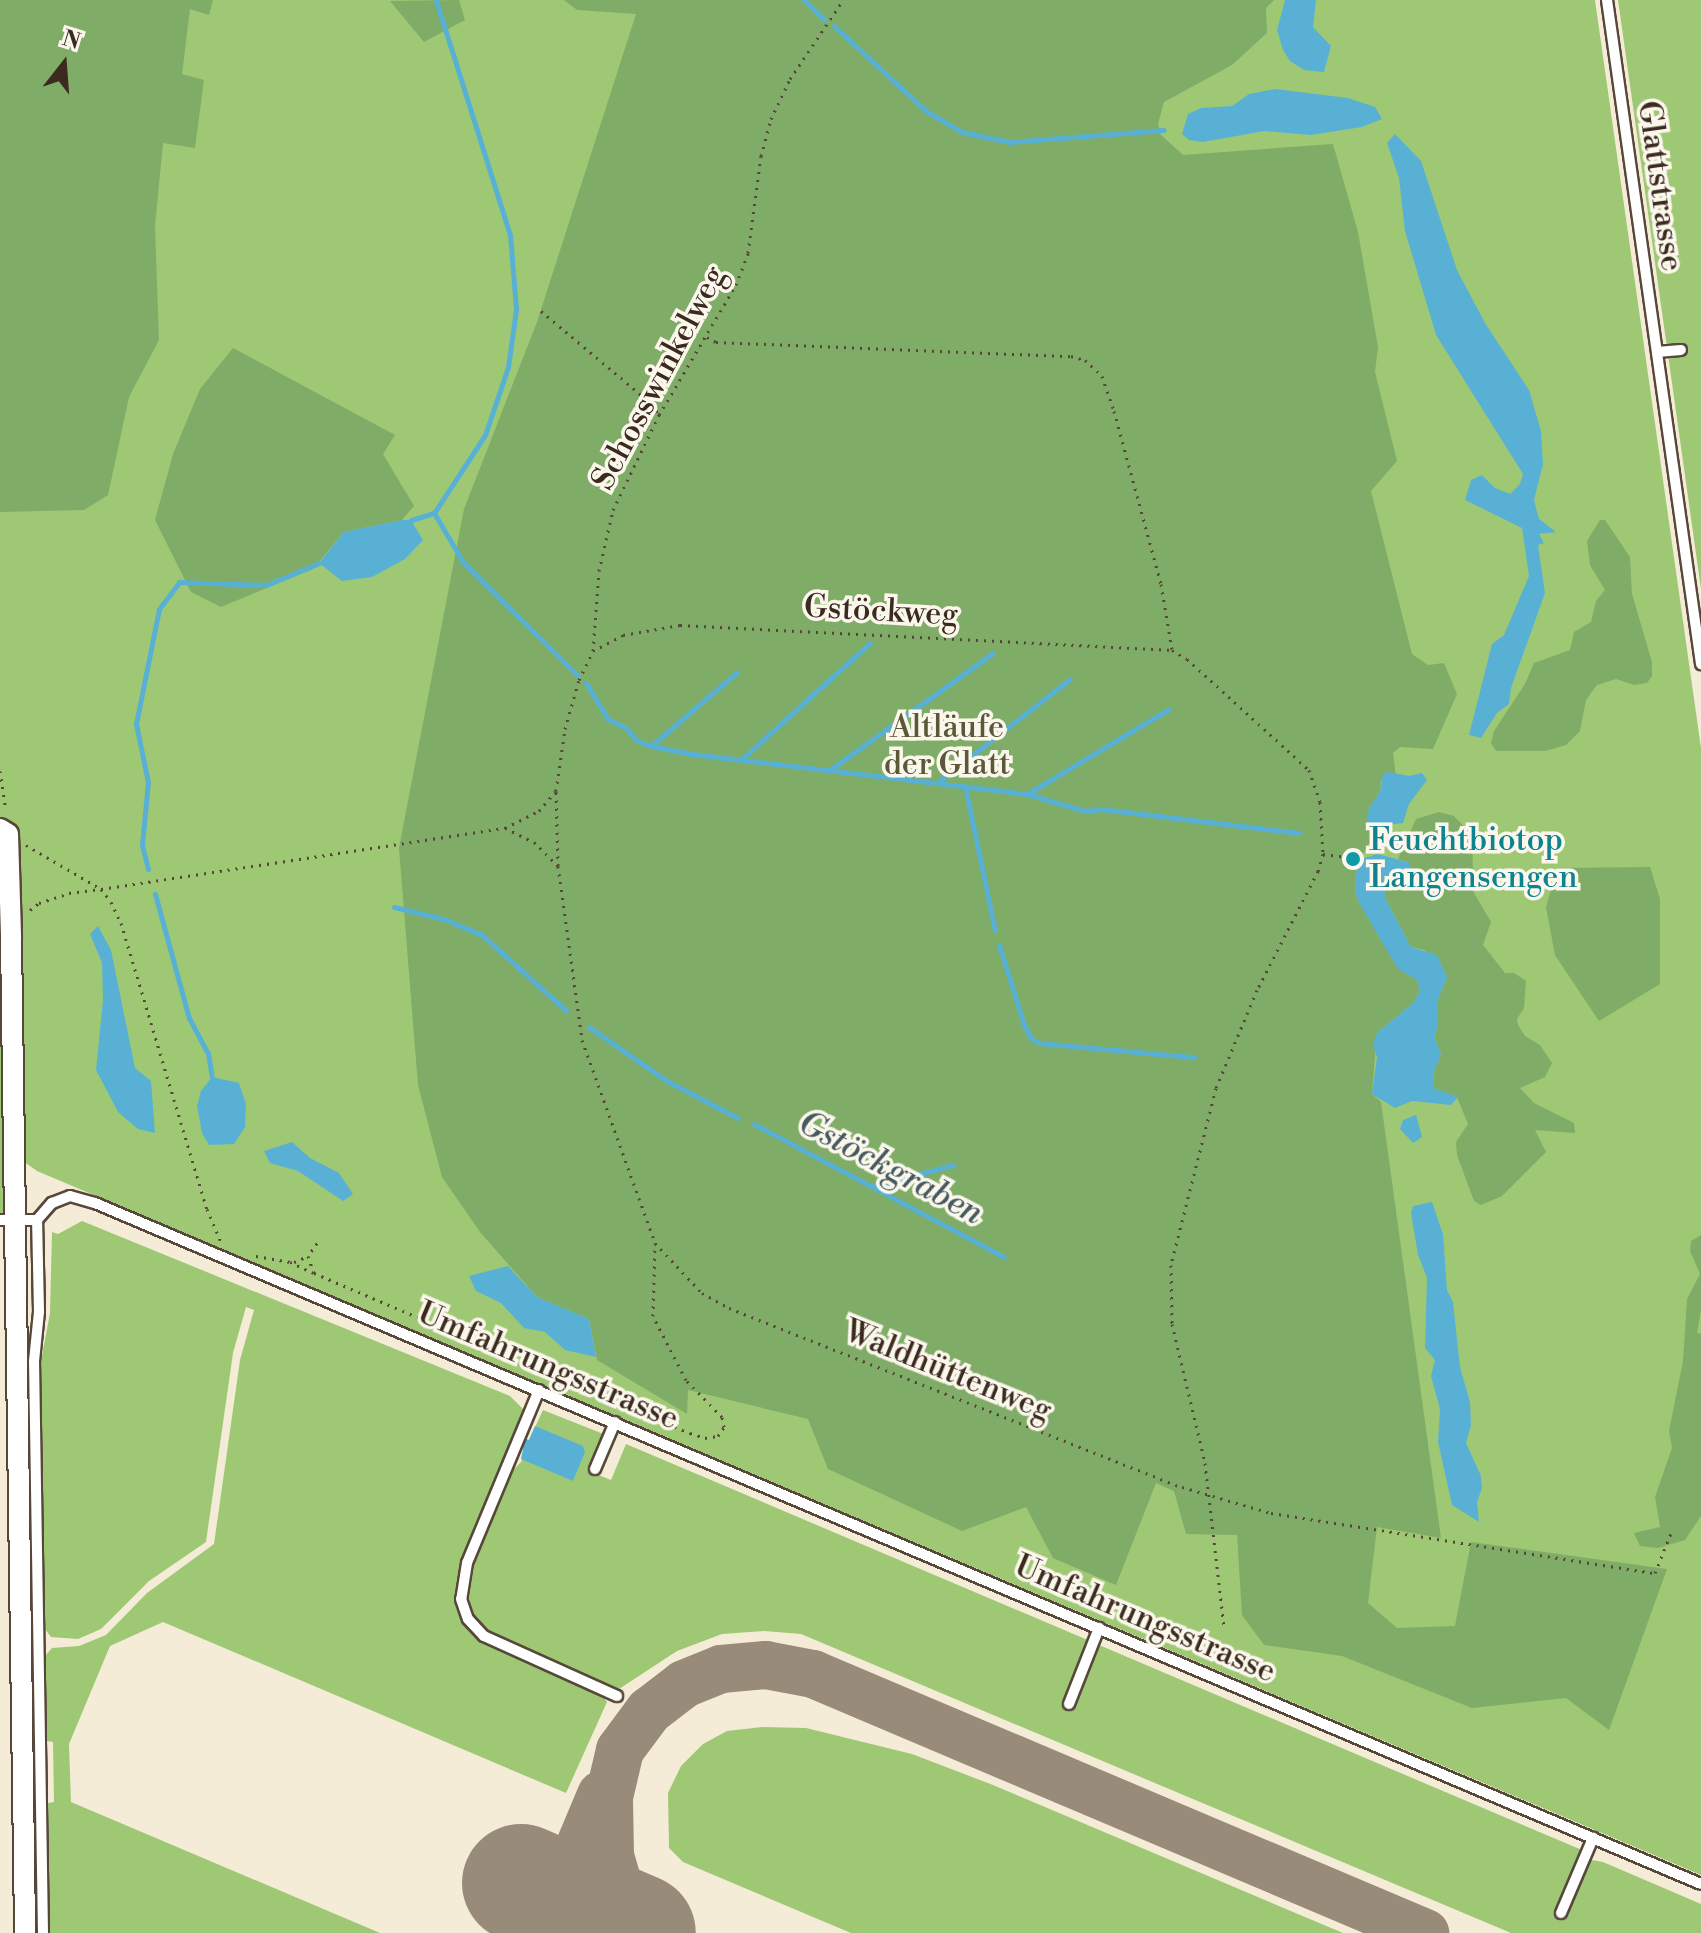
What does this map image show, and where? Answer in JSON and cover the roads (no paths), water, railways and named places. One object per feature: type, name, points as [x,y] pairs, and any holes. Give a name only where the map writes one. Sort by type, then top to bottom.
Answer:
[{"type":"street","points":[[4,832],[11,938],[7,1220],[25,1933]]},
{"type":"lane","name":"Glattstrasse","points":[[1607,0],[1701,664]]},
{"type":"lane","points":[[1657,352],[1681,350]]},
{"type":"lane","name":"Umfahrungsstrasse","points":[[37,1220],[59,1198],[81,1197],[1701,1884]]},
{"type":"lane","points":[[7,1220],[37,1220],[39,1312],[34,1361],[43,1933]]},
{"type":"lane","points":[[539,1390],[467,1563],[461,1599],[468,1619],[499,1646],[617,1696]]},
{"type":"lane","points":[[595,1469],[615,1422]]},
{"type":"lane","points":[[1069,1704],[1099,1628]]},
{"type":"lane","points":[[1561,1913],[1593,1838]]},
{"type":"water","points":[[1285,0],[1316,0],[1313,27],[1331,46],[1324,72],[1304,70],[1290,61],[1283,50],[1277,30]]},
{"type":"water","points":[[1275,89],[1348,98],[1375,107],[1382,119],[1362,127],[1311,135],[1264,131],[1203,142],[1189,140],[1182,134],[1188,114],[1201,108],[1232,106],[1249,94]]},
{"type":"water","points":[[1395,134],[1421,161],[1457,270],[1485,323],[1529,390],[1541,431],[1543,464],[1534,500],[1539,519],[1556,532],[1539,534],[1544,543],[1538,545],[1545,593],[1511,688],[1509,704],[1497,713],[1481,738],[1469,735],[1492,644],[1504,635],[1529,576],[1522,528],[1465,500],[1471,480],[1482,475],[1495,488],[1510,494],[1520,484],[1523,474],[1436,335],[1405,231],[1399,178],[1387,143]]},
{"type":"water","points":[[411,520],[423,540],[405,559],[372,577],[342,581],[319,563],[344,532]]},
{"type":"water","points":[[1389,772],[1409,776],[1422,773],[1427,780],[1409,804],[1403,823],[1371,827],[1367,822],[1369,808],[1380,792],[1383,774]]},
{"type":"water","points":[[1377,854],[1408,862],[1411,867],[1408,874],[1400,878],[1384,878],[1385,898],[1411,947],[1437,955],[1447,977],[1438,999],[1438,1028],[1434,1035],[1441,1055],[1434,1071],[1433,1088],[1458,1097],[1451,1105],[1412,1101],[1395,1108],[1372,1094],[1377,1057],[1373,1045],[1377,1033],[1413,1003],[1420,991],[1417,980],[1398,969],[1358,901],[1355,889],[1357,865],[1362,859]]},
{"type":"water","points":[[98,926],[111,950],[135,1068],[151,1081],[155,1133],[138,1129],[118,1112],[96,1070],[103,1000],[102,963],[90,934]]},
{"type":"water","points":[[212,1077],[239,1083],[246,1104],[245,1127],[234,1144],[209,1145],[202,1133],[197,1106],[201,1091]]},
{"type":"water","points":[[1416,1115],[1422,1137],[1413,1143],[1400,1129],[1403,1120]]},
{"type":"water","points":[[292,1142],[310,1158],[339,1173],[353,1194],[343,1201],[298,1171],[270,1163],[264,1151]]},
{"type":"water","points":[[1432,1202],[1443,1234],[1447,1290],[1453,1302],[1460,1367],[1470,1402],[1471,1425],[1466,1443],[1481,1476],[1482,1488],[1477,1502],[1479,1522],[1452,1505],[1438,1442],[1440,1409],[1431,1376],[1435,1360],[1425,1348],[1427,1278],[1418,1255],[1411,1213],[1413,1206]]},
{"type":"water","points":[[508,1266],[537,1297],[589,1319],[596,1357],[565,1350],[545,1332],[524,1328],[501,1303],[476,1291],[469,1276]]},
{"type":"water","points":[[535,1426],[583,1446],[585,1452],[573,1481],[521,1459],[525,1439],[529,1440]]},
{"type":"waterway","points":[[411,520],[434,513],[485,435],[508,367],[516,309],[510,235],[436,0]]},
{"type":"waterway","points":[[804,0],[824,19]]},
{"type":"waterway","points":[[834,26],[926,111],[962,132],[1010,142],[1164,130]]},
{"type":"waterway","points":[[434,513],[463,562],[578,676]]},
{"type":"waterway","points":[[148,869],[142,845],[148,782],[136,724],[159,609],[179,582],[266,585],[319,563]]},
{"type":"waterway","points":[[743,758],[870,643]]},
{"type":"waterway","points":[[831,769],[993,653]]},
{"type":"waterway","points":[[651,746],[737,672]]},
{"type":"waterway","points":[[938,782],[1070,679]]},
{"type":"waterway","points":[[586,683],[608,719],[626,728],[636,740],[651,746],[692,754],[1027,794],[1085,811],[1101,809],[1300,833]]},
{"type":"waterway","points":[[1027,794],[1169,709]]},
{"type":"waterway","points":[[965,786],[995,931]]},
{"type":"waterway","points":[[155,894],[189,1018],[208,1053],[212,1077]]},
{"type":"waterway","name":"Gstöckgraben","points":[[394,907],[444,919],[482,935],[566,1010]]},
{"type":"waterway","points":[[999,945],[1024,1025],[1031,1038],[1039,1043],[1194,1057]]},
{"type":"waterway","name":"Gstöckgraben","points":[[589,1027],[667,1081],[738,1118]]},
{"type":"waterway","name":"Gstöckgraben","points":[[754,1124],[1004,1257]]},
{"type":"waterway","points":[[876,1185],[953,1165]]},
{"type":"place","name":"Feuchtbiotop Langensengen","points":[[1353,859]]},
{"type":"park label","name":"Altläufe der Glatt","points":[[947,746]]}]
